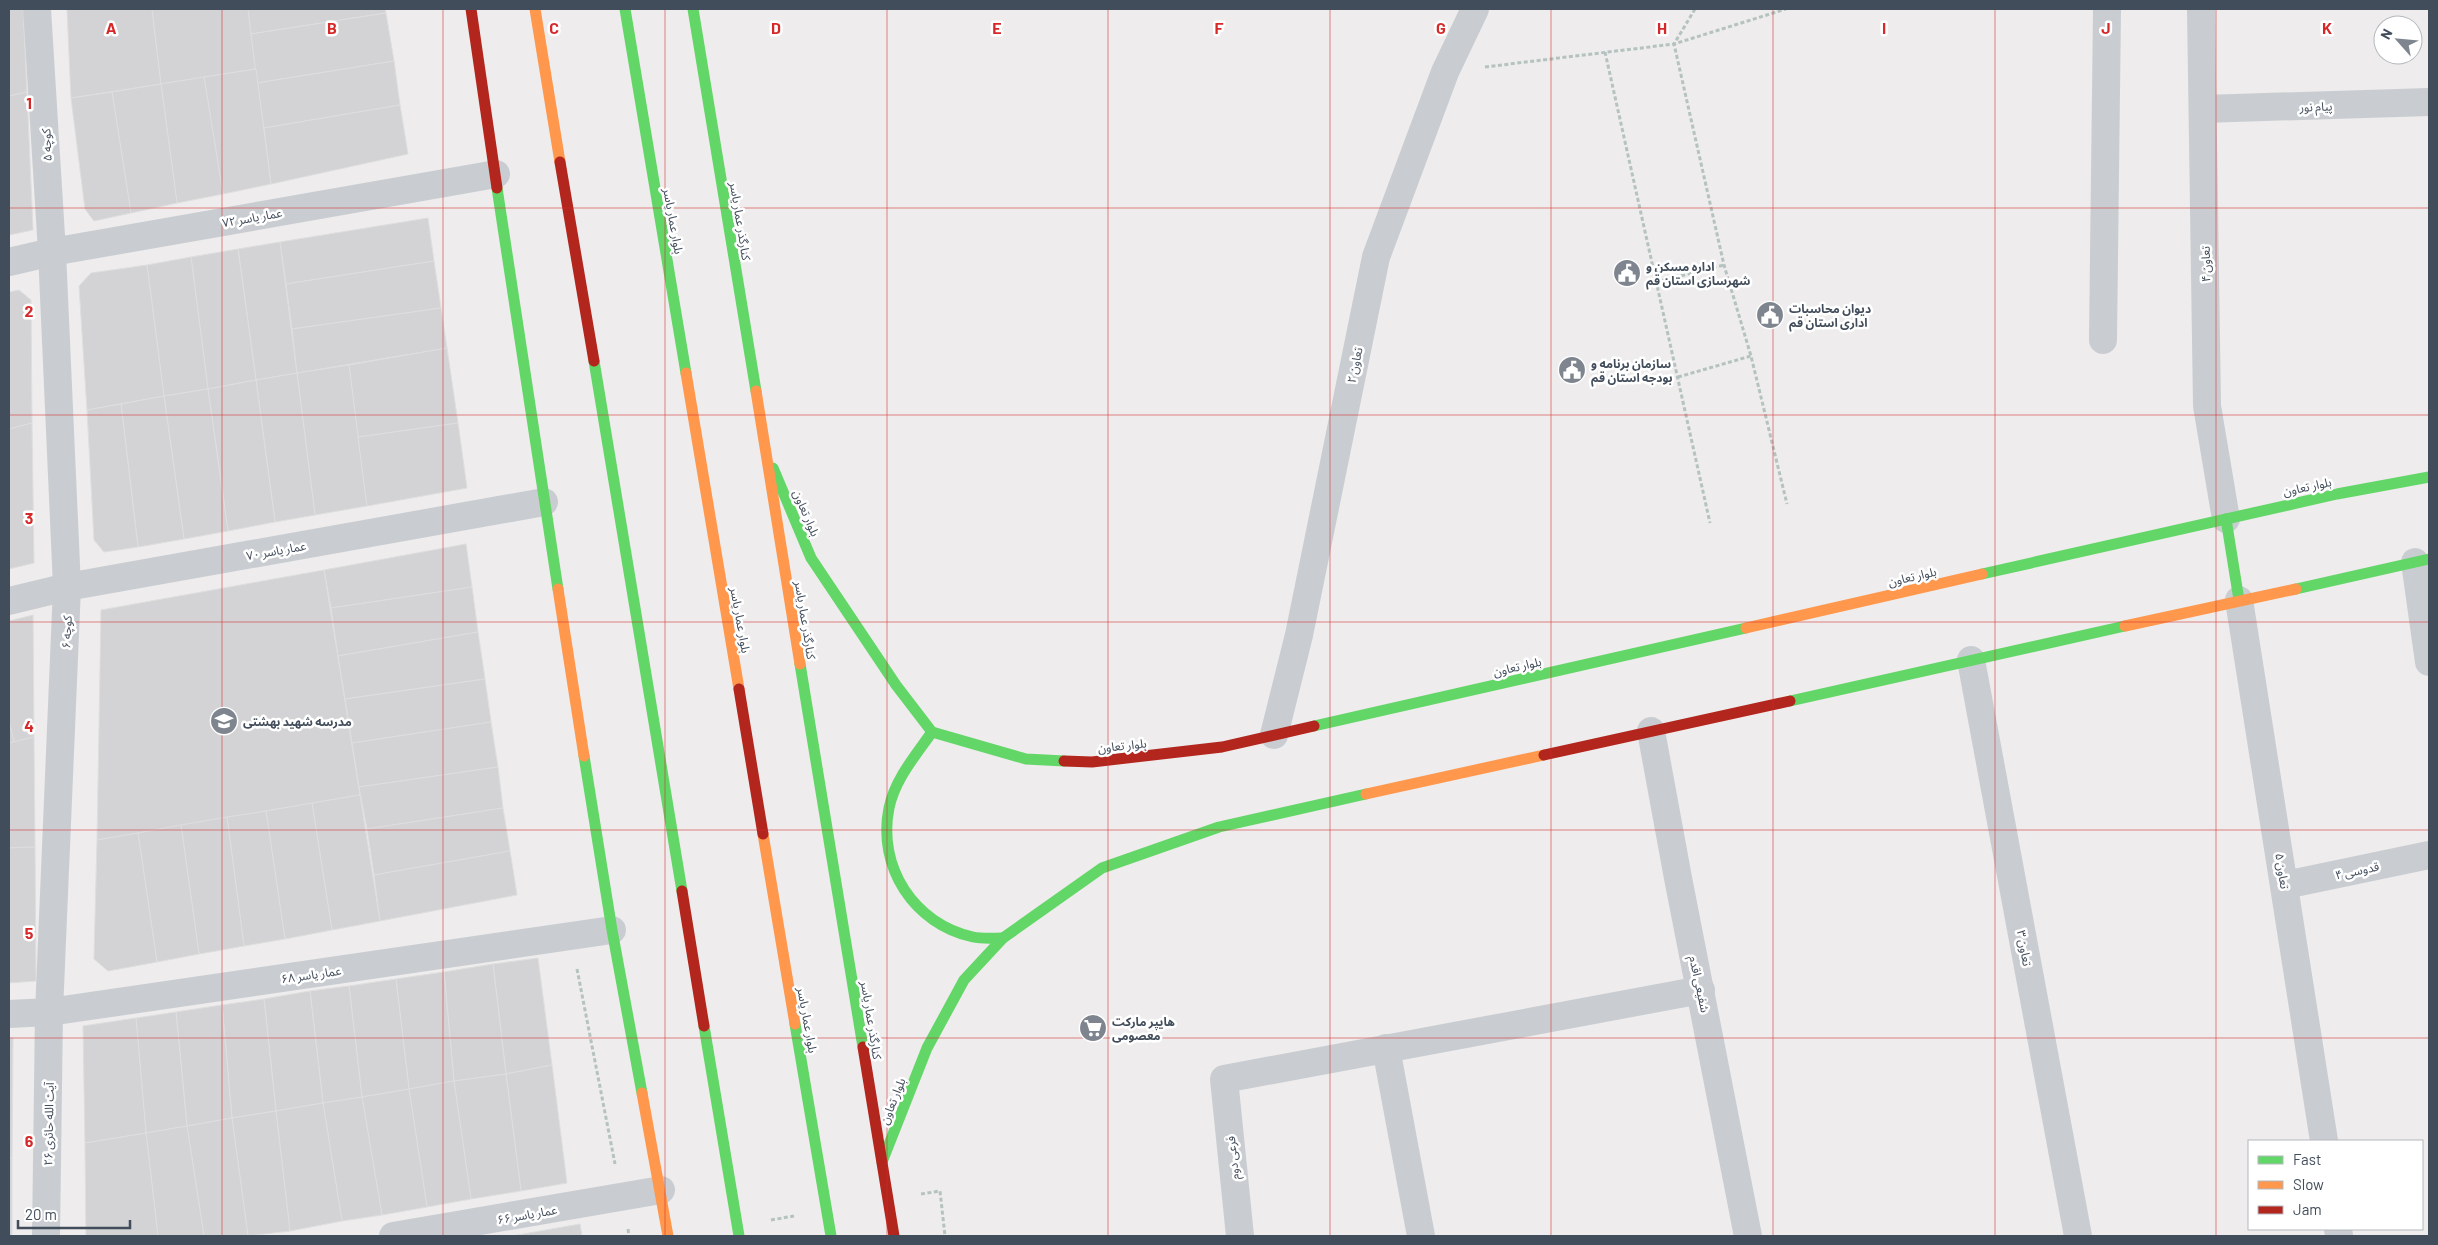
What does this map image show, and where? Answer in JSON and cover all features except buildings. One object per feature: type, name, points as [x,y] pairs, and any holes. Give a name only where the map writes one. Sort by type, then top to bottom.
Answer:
[{"type":"main road","points":[[471,9],[544,502],[612,930],[668,1236]]},
{"type":"main road","points":[[535,9],[739,1236]]},
{"type":"main road","name":"بلوار عمار یاسر","points":[[625,9],[831,1236]]},
{"type":"main road","name":"کنارگذر عمار یاسر","points":[[693,9],[894,1236]]},
{"type":"main road","name":"بلوار تعاون","points":[[764,448],[811,558],[896,685],[932,732],[1026,759],[1092,762],[1222,747],[2226,518],[2337,494],[2429,477]]},
{"type":"main road","points":[[2226,518],[2239,600]]},
{"type":"main road","name":"بلوار تعاون","points":[[882,1162],[927,1048],[964,980],[1003,938],[1102,868],[1219,827],[2422,560]]},
{"type":"main road","points":[[932,732],[900,779],[889,806],[886,836],[890,864],[902,891],[921,913],[946,928],[974,938],[1003,938]]},
{"type":"street","name":"کوچه ۵","points":[[38,9],[52,252]]},
{"type":"street","name":"تعاون ۲","points":[[1274,735],[1299,635],[1376,256],[1445,72],[1475,9]]},
{"type":"street","points":[[2103,340],[2107,9]]},
{"type":"street","name":"تعاون ۴","points":[[2201,9],[2207,406],[2226,518]]},
{"type":"street","name":"پیام نور","points":[[2203,110],[2429,102]]},
{"type":"street","name":"عمار یاسر ۷۲","points":[[9,262],[52,252],[496,174]]},
{"type":"street","name":"کوچه ۶","points":[[49,1012],[68,587],[52,252]]},
{"type":"street","name":"عمار یاسر ۷۰","points":[[9,600],[68,587],[544,502]]},
{"type":"street","points":[[2422,560],[2429,662]]},
{"type":"street","name":"تعاون ۵","points":[[2239,600],[2324,1140]]},
{"type":"street","name":"تعاون ۳","points":[[1971,660],[2078,1236]]},
{"type":"street","name":"شفیعی اقدم","points":[[1651,731],[1748,1236]]},
{"type":"street","name":"قدوسی ۴","points":[[2285,885],[2429,855]]},
{"type":"street","name":"عمار یاسر ۶۸","points":[[9,1014],[49,1012],[612,930]]},
{"type":"street","points":[[1421,1236],[1386,1048],[1701,990]]},
{"type":"street","name":"آیت الله حائری ۲۶","points":[[46,1236],[49,1012]]},
{"type":"street","name":"فرعی دوم","points":[[1240,1236],[1224,1079],[1386,1048]]},
{"type":"street","name":"عمار یاسر ۶۶","points":[[393,1236],[660,1190]]},
{"type":"path","points":[[1694,9],[1674,44],[1724,265],[1751,356],[1787,504]]},
{"type":"path","points":[[1445,72],[1674,44],[1786,9]]},
{"type":"path","points":[[1605,52],[1710,523]]},
{"type":"path","points":[[1656,282],[1724,265]]},
{"type":"path","points":[[1678,377],[1751,356]]},
{"type":"path","points":[[571,936],[629,1236]]},
{"type":"path","points":[[940,1191],[945,1236]]},
{"type":"traffic: fast","points":[[625,9],[686,373]]},
{"type":"traffic: fast","points":[[693,9],[756,391]]},
{"type":"traffic: fast","points":[[497,188],[558,589]]},
{"type":"traffic: fast","points":[[594,361],[682,891]]},
{"type":"traffic: fast","points":[[773,468],[811,558],[896,685],[932,732],[1026,759],[1064,761]]},
{"type":"traffic: fast","points":[[1982,574],[2337,494],[2429,477]]},
{"type":"traffic: fast","points":[[2226,519],[2239,600]]},
{"type":"traffic: fast","points":[[2296,589],[2429,559]]},
{"type":"traffic: fast","points":[[1790,701],[2125,626]]},
{"type":"traffic: fast","points":[[1314,726],[1746,628]]},
{"type":"traffic: fast","points":[[800,664],[863,1047]]},
{"type":"traffic: fast","points":[[932,732],[901,777],[889,808],[887,830],[889,851],[895,871],[904,890],[917,906],[933,920],[952,930],[973,937],[1003,938]]},
{"type":"traffic: fast","points":[[584,756],[612,930],[642,1093]]},
{"type":"traffic: fast","points":[[882,1162],[927,1048],[964,980],[1003,938],[1102,868],[1219,827],[1366,794]]},
{"type":"traffic: fast","points":[[795,1024],[831,1236]]},
{"type":"traffic: fast","points":[[704,1026],[739,1236]]},
{"type":"traffic: slow","points":[[535,9],[560,162]]},
{"type":"traffic: slow","points":[[686,373],[739,689]]},
{"type":"traffic: slow","points":[[756,391],[800,664]]},
{"type":"traffic: slow","points":[[1746,628],[1982,574]]},
{"type":"traffic: slow","points":[[558,589],[584,756]]},
{"type":"traffic: slow","points":[[2125,626],[2296,589]]},
{"type":"traffic: slow","points":[[1366,794],[1544,755]]},
{"type":"traffic: slow","points":[[763,834],[795,1024]]},
{"type":"traffic: slow","points":[[642,1093],[668,1236]]},
{"type":"traffic: jam","points":[[471,9],[497,188]]},
{"type":"traffic: jam","points":[[560,162],[594,361]]},
{"type":"traffic: jam","points":[[739,689],[763,834]]},
{"type":"traffic: jam","points":[[1544,755],[1790,701]]},
{"type":"traffic: jam","points":[[1064,761],[1092,762],[1222,747],[1314,726]]},
{"type":"traffic: jam","points":[[682,891],[704,1026]]},
{"type":"traffic: jam","points":[[863,1047],[894,1236]]},
{"type":"place","name":"اداره مسکن و شهرسازی استان قم","points":[[1627,273]]},
{"type":"place","name":"دیوان محاسبات اداری استان قم","points":[[1770,315]]},
{"type":"place","name":"سازمان برنامه و بودجه استان قم","points":[[1572,370]]},
{"type":"place","name":"مدرسه شهید بهشتی","points":[[224,721]]},
{"type":"place","name":"هایپر مارکت معصومی","points":[[1093,1028]]}]
